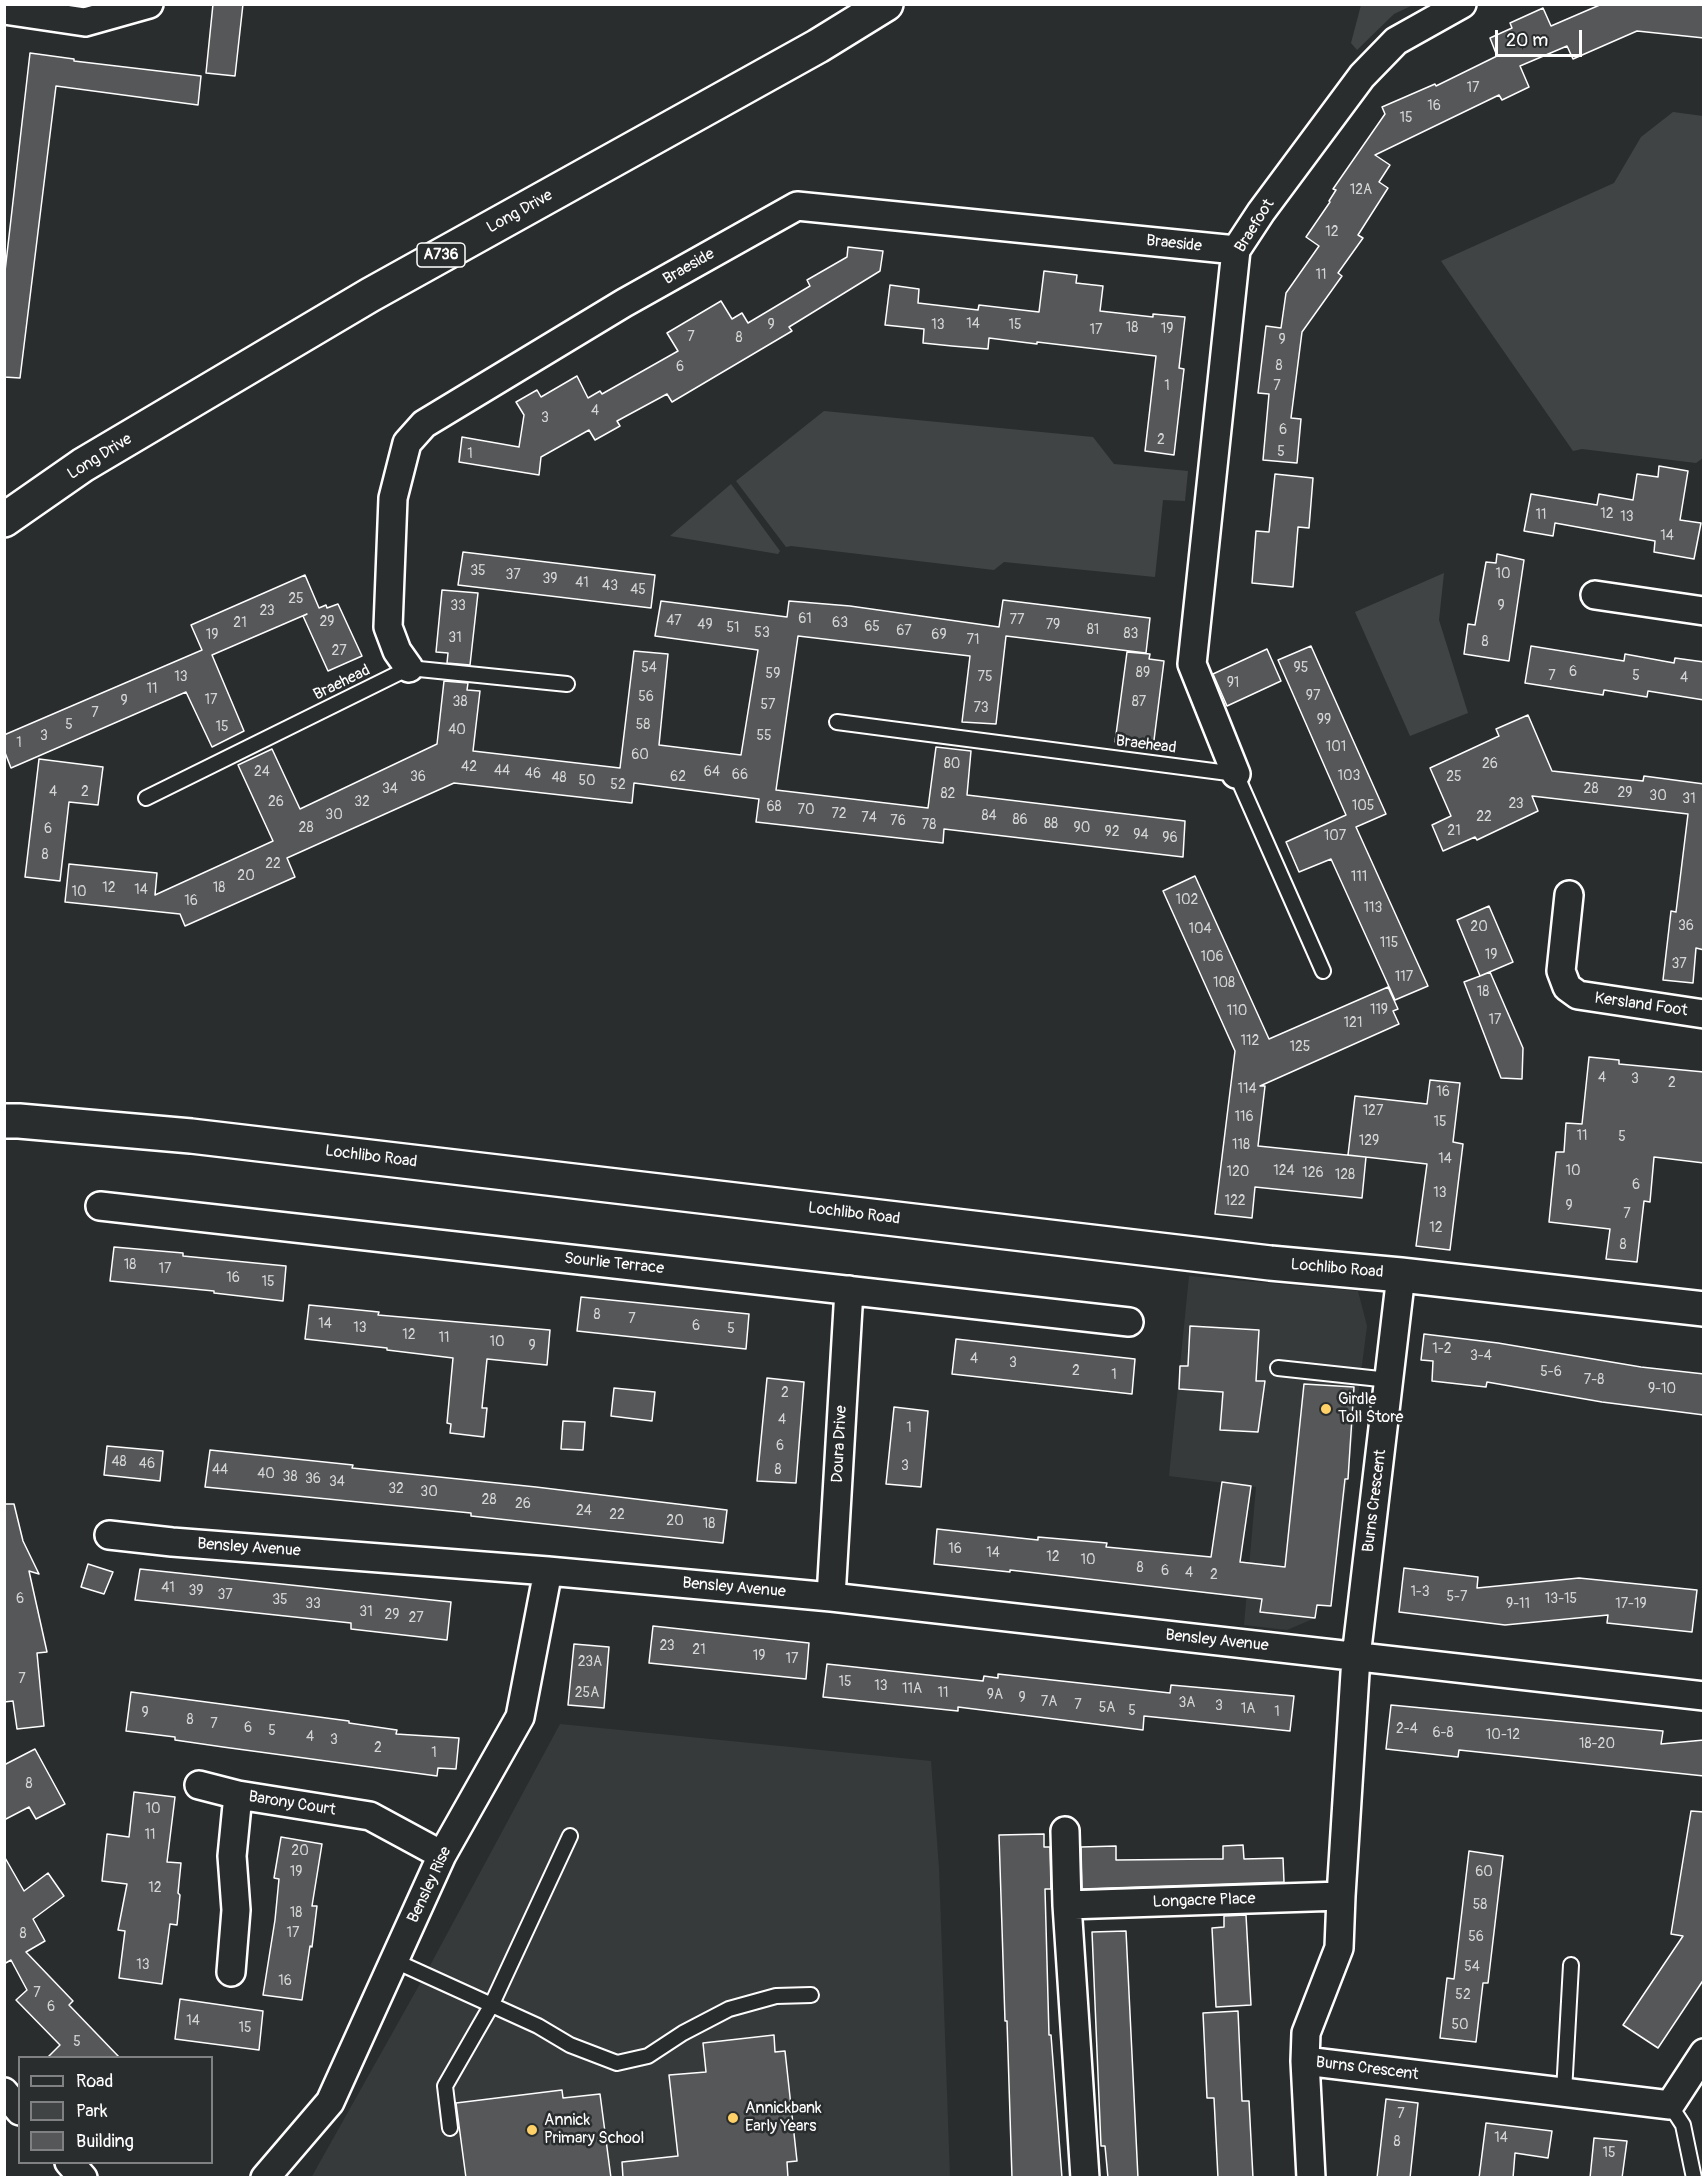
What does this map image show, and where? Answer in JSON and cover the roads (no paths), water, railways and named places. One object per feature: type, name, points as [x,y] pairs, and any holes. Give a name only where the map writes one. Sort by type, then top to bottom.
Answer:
[{"type":"street","points":[[4,10],[85,22],[149,4]]},
{"type":"street","name":"Long Drive","points":[[4,520],[83,465],[370,295],[818,46],[886,4]]},
{"type":"street","name":"Braefoot","points":[[1236,774],[1192,664],[1236,250],[1362,76],[1396,41],[1462,4]]},
{"type":"street","name":"Braeside","points":[[409,668],[397,651],[388,627],[393,498],[407,443],[424,424],[624,303],[797,206],[1236,250]]},
{"type":"street","points":[[1595,595],[1704,611]]},
{"type":"street","name":"Kersland Foot","points":[[1569,894],[1561,971],[1567,987],[1578,995],[1704,1014]]},
{"type":"street","name":"Lochlibo Road","points":[[4,1121],[191,1136],[1270,1263],[1401,1275],[1704,1309]]},
{"type":"street","name":"Sourlie Terrace","points":[[100,1206],[1129,1322]]},
{"type":"street","name":"Burns Crescent","points":[[1401,1275],[1356,1657],[1339,1948],[1306,2033],[1305,2061],[1670,2105]]},
{"type":"street","name":"Doura Drive","points":[[831,1597],[849,1290]]},
{"type":"street","name":"Bensley Avenue","points":[[109,1535],[831,1597],[1356,1657]]},
{"type":"street","name":"Bensley Rise","points":[[265,2178],[330,2102],[442,1855],[520,1717],[548,1571]]},
{"type":"street","points":[[1356,1657],[1704,1696]]},
{"type":"street","points":[[199,1785],[238,1795]]},
{"type":"street","name":"Barony Court","points":[[231,1972],[236,1910],[232,1856],[238,1795],[370,1816],[442,1855]]},
{"type":"street","points":[[1065,1831],[1067,1905],[1085,2178]]},
{"type":"street","name":"Longacre Place","points":[[1067,1905],[1341,1896]]},
{"type":"street","points":[[1670,2105],[1704,2053]]},
{"type":"street","points":[[1305,2061],[1311,2178]]},
{"type":"street","points":[[70,2164],[83,2178]]},
{"type":"lane","points":[[409,668],[567,684]]},
{"type":"lane","name":"Braehead","points":[[146,798],[409,668]]},
{"type":"lane","name":"Braehead","points":[[837,722],[1236,774]]},
{"type":"lane","points":[[1236,774],[1323,971]]},
{"type":"lane","points":[[1278,1368],[1389,1380]]},
{"type":"lane","points":[[450,2128],[445,2086],[491,2006],[570,1836]]},
{"type":"lane","points":[[395,1961],[426,1973],[491,2006],[538,2026],[570,2044],[617,2063],[648,2056],[683,2032],[729,2009],[776,1996],[811,1995]]},
{"type":"lane","points":[[1564,2092],[1571,1965]]},
{"type":"lane","points":[[1670,2105],[1683,2125],[1694,2178]]},
{"type":"place","name":"Girdle Toll Store","points":[[1326,1409]]},
{"type":"place","name":"Annickbank Early Years","points":[[733,2118]]},
{"type":"place","name":"Annick Primary School","points":[[532,2130]]}]
